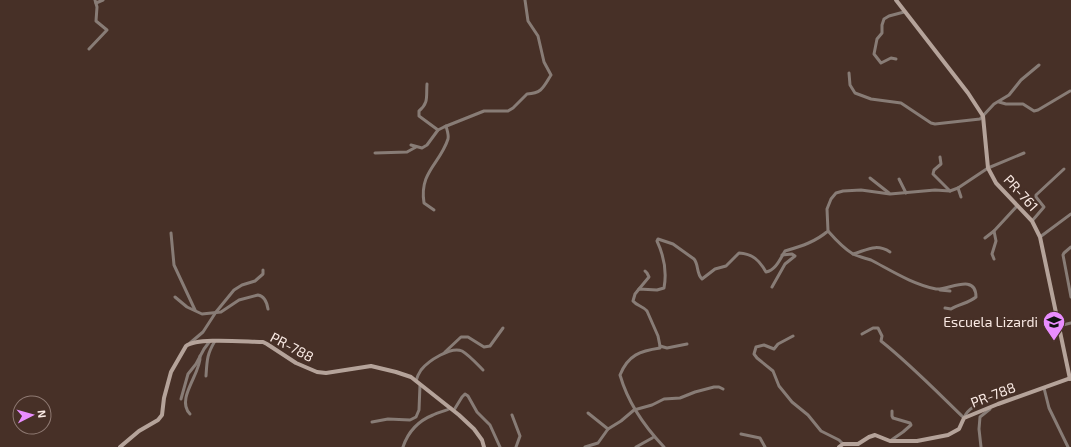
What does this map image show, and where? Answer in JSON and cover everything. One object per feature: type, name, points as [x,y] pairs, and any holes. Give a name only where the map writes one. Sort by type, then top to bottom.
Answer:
[{"type":"street","points":[[89,49],[107,30],[96,21],[95,1],[103,0]]},
{"type":"street","points":[[411,145],[422,148],[427,145],[438,130],[446,126],[484,111],[508,111],[514,108],[527,94],[536,93],[542,90],[551,75],[544,62],[538,36],[528,21],[524,0]]},
{"type":"street","points":[[896,0],[984,116]]},
{"type":"street","points":[[896,59],[891,58],[881,63],[874,54],[874,48],[877,39],[882,33],[884,19],[904,12]]},
{"type":"street","points":[[849,73],[850,85],[855,93],[871,99],[900,103],[931,123],[935,124],[980,119],[994,104],[1009,95],[1021,80],[1039,65]]},
{"type":"street","points":[[427,84],[426,104],[419,111],[419,116],[438,130]]},
{"type":"street","points":[[999,102],[1006,104],[1023,104],[1034,111],[1070,91]]},
{"type":"street","name":"PR-761","points":[[984,116],[988,168],[996,183],[1032,221],[1040,237],[1071,379]]},
{"type":"street","points":[[434,210],[424,202],[422,193],[426,176],[439,156],[448,137],[446,126]]},
{"type":"street","points":[[375,154],[407,152],[416,147]]},
{"type":"street","points":[[950,291],[938,290],[920,285],[907,280],[869,259],[853,254],[836,240],[828,231],[827,209],[831,199],[836,193],[843,191],[861,190],[890,194],[935,190],[950,191],[958,188],[988,168],[1024,153]]},
{"type":"street","points":[[940,158],[941,164],[934,170],[933,174],[950,191]]},
{"type":"street","points":[[1032,221],[1044,207],[1036,195],[1046,184],[1064,169]]},
{"type":"street","points":[[870,178],[890,194]]},
{"type":"street","points":[[900,179],[906,193]]},
{"type":"street","points":[[958,188],[961,197]]},
{"type":"street","points":[[985,238],[994,232],[1017,206]]},
{"type":"street","points":[[1040,237],[1071,214]]},
{"type":"street","points":[[639,289],[657,290],[664,288],[666,280],[665,267],[662,251],[657,241],[658,239],[673,244],[694,259],[696,262],[698,276],[702,279],[715,269],[726,266],[739,253],[748,254],[755,257],[761,263],[766,272],[769,272],[774,268],[786,251],[803,246],[818,239],[828,231]]},
{"type":"street","points":[[171,232],[174,265],[196,311]]},
{"type":"street","points":[[994,232],[996,241],[992,254],[994,259]]},
{"type":"street","points":[[853,254],[877,246],[890,252]]},
{"type":"street","points":[[1071,247],[1063,255],[1069,279],[1071,297]]},
{"type":"street","points":[[772,288],[785,264],[795,256],[792,254],[782,255]]},
{"type":"street","points":[[120,447],[139,431],[158,420],[162,415],[164,398],[171,372],[186,346],[203,332],[216,312],[234,290],[242,285],[255,281],[263,274],[263,270]]},
{"type":"street","points":[[645,271],[648,273],[649,277],[635,294],[633,301],[636,305],[647,311],[658,336],[660,346]]},
{"type":"street","points":[[938,290],[948,286],[965,284],[972,286],[976,291],[976,297],[973,300],[951,309],[945,308]]},
{"type":"street","points":[[175,297],[187,307],[202,314],[221,312],[239,300],[258,295],[266,300],[268,309]]},
{"type":"street","points":[[1059,326],[1071,323]]},
{"type":"street","points":[[416,381],[420,371],[426,364],[445,352],[461,337],[468,337],[484,347],[490,346],[504,328]]},
{"type":"street","points":[[862,334],[873,328],[878,328],[882,336],[881,341],[897,354],[964,418],[965,414],[976,405],[974,404]]},
{"type":"street","points":[[792,336],[778,344],[774,349],[764,345],[756,347],[754,354],[773,371],[779,386],[792,402],[808,415],[821,430],[839,440],[843,444]]},
{"type":"street","points":[[181,399],[188,374],[210,341]]},
{"type":"street","name":"PR-788","points":[[190,343],[210,341],[263,342],[296,363],[322,373],[371,366],[411,377],[453,409],[474,429],[482,440],[484,447]]},
{"type":"street","points":[[206,376],[207,357],[215,341]]},
{"type":"street","points":[[660,346],[667,348],[687,344]]},
{"type":"street","points":[[660,346],[660,348],[644,351],[634,356],[626,363],[620,375],[634,410],[647,429],[664,447]]},
{"type":"street","points":[[445,352],[456,349],[463,351],[483,370]]},
{"type":"street","points":[[190,414],[186,407],[186,399],[200,360],[200,356]]},
{"type":"street","name":"PR-788","points":[[839,447],[843,444],[858,444],[875,435],[890,441],[917,441],[948,435],[959,429],[964,418],[998,404],[1071,379]]},
{"type":"street","points":[[372,422],[388,418],[410,420],[416,417],[419,410],[420,385]]},
{"type":"street","points":[[596,447],[608,429],[621,421],[634,410],[652,405],[664,399],[680,398],[714,387],[723,389]]},
{"type":"street","points":[[1044,388],[1049,408],[1068,447]]},
{"type":"street","points":[[403,447],[406,438],[417,424],[432,415],[453,409],[465,394],[468,396],[477,412],[490,425],[500,447]]},
{"type":"street","points":[[981,447],[979,429],[980,417],[986,411],[998,404]]},
{"type":"street","points":[[890,441],[911,425],[908,422],[893,418],[892,411]]},
{"type":"street","points":[[588,413],[608,429]]},
{"type":"street","points":[[512,415],[520,436],[516,447]]},
{"type":"street","points":[[741,434],[760,438],[765,447]]},
{"type":"street","points":[[636,447],[654,437]]},
{"type":"street","points":[[585,447],[598,443]]},
{"type":"place","name":"Escuela Lizardi","points":[[1054,342]]}]
